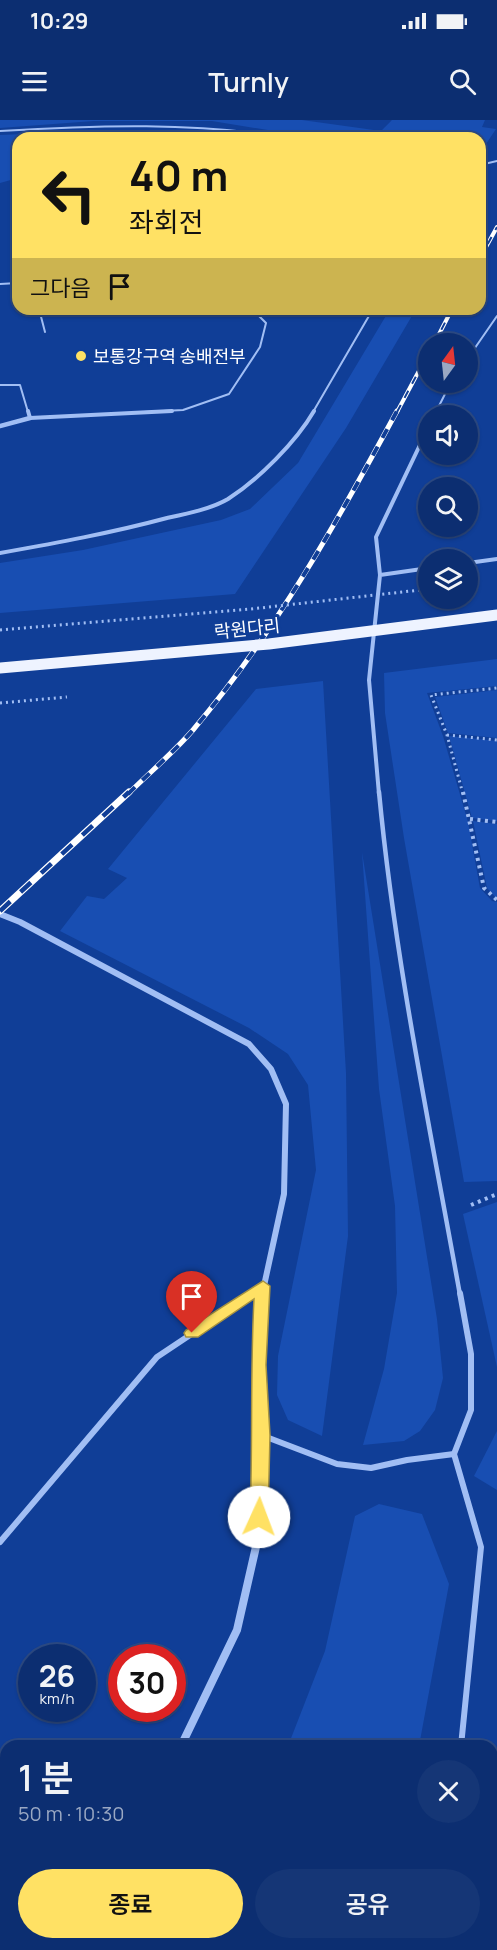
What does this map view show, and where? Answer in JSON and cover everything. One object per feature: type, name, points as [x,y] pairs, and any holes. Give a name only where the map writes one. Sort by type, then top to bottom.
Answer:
[{"type":"main road","name":"락원다리","points":[[0,668],[269,644],[497,615]]},
{"type":"street","points":[[0,426],[30,418]]},
{"type":"street","points":[[0,914],[249,1044],[271,1069],[286,1104],[284,1194],[263,1286],[258,1365],[261,1435],[258,1538],[237,1630],[184,1740]]},
{"type":"lane","points":[[0,131],[123,126],[247,132]]},
{"type":"lane","points":[[41,315],[45,332]]},
{"type":"lane","points":[[0,385],[20,385],[30,418],[183,410],[229,394],[260,347],[266,323],[258,315]]},
{"type":"lane","points":[[0,553],[110,533],[180,516],[226,500],[256,478],[305,426],[370,315]]},
{"type":"lane","points":[[478,344],[497,316]]},
{"type":"lane","points":[[418,448],[376,537],[380,575],[369,680],[384,843],[407,1004],[471,1354],[471,1410],[454,1454],[481,1548],[462,1740]]},
{"type":"lane","points":[[478,562],[497,559]]},
{"type":"lane","points":[[380,575],[418,570]]},
{"type":"lane","points":[[0,1542],[157,1357],[263,1286]]},
{"type":"lane","points":[[261,1435],[337,1464],[372,1468],[407,1460],[454,1454]]},
{"type":"path","points":[[0,630],[251,609],[418,590]]},
{"type":"path","points":[[497,688],[431,695],[447,735],[470,819],[483,888],[497,900]]},
{"type":"path","points":[[447,735],[497,740]]},
{"type":"path","points":[[470,819],[497,822]]},
{"type":"shaded area","points":[[0,120],[302,120],[381,131],[392,120],[485,120],[482,127],[496,129],[486,144],[486,132],[279,132],[212,121],[94,121],[0,128]]},
{"type":"shaded area","points":[[121,130],[183,131],[179,132],[73,132]]},
{"type":"shaded area","points":[[0,135],[12,135],[12,180],[0,183]]},
{"type":"shaded area","points":[[386,315],[412,315],[346,428],[235,594],[0,613],[0,563],[83,550],[221,520],[250,509],[298,463]]},
{"type":"shaded area","points":[[497,659],[497,686],[427,693],[443,736],[468,822],[480,888],[492,901],[497,902],[497,1181],[464,1182],[404,838],[385,713],[384,673]]},
{"type":"shaded area","points":[[323,681],[346,1073],[348,1236],[322,1436],[288,1420],[277,1395],[278,1356],[316,1170],[308,1085],[288,1054],[249,1028],[60,931],[87,896],[104,899],[127,878],[108,869],[256,689]]},
{"type":"shaded area","points":[[497,690],[497,738],[448,733],[435,697]]},
{"type":"shaded area","points":[[449,736],[497,741],[497,821],[472,818]]},
{"type":"shaded area","points":[[473,821],[497,824],[497,899],[487,888]]},
{"type":"shaded area","points":[[362,852],[437,1319],[443,1378],[435,1410],[420,1431],[404,1441],[363,1445],[384,1369],[397,1293],[395,1206],[379,1089]]},
{"type":"shaded area","points":[[497,1202],[497,1367],[463,1214]]},
{"type":"shaded area","points":[[497,1431],[497,1490],[474,1476]]},
{"type":"shaded area","points":[[379,1504],[422,1514],[449,1584],[420,1740],[290,1740],[325,1651],[355,1516]]},
{"type":"railway","points":[[486,247],[497,227]]},
{"type":"railway","points":[[440,333],[449,315]]},
{"type":"railway","points":[[397,412],[418,373]]},
{"type":"railway","points":[[128,794],[193,730],[251,655],[328,535],[397,411]]},
{"type":"railway","points":[[0,911],[129,792]]},
{"type":"place","name":"보통강구역 송배전부","points":[[81,356]]},
{"type":"route","points":[[192,1333],[263,1286],[258,1365],[261,1435],[259,1517]]}]
